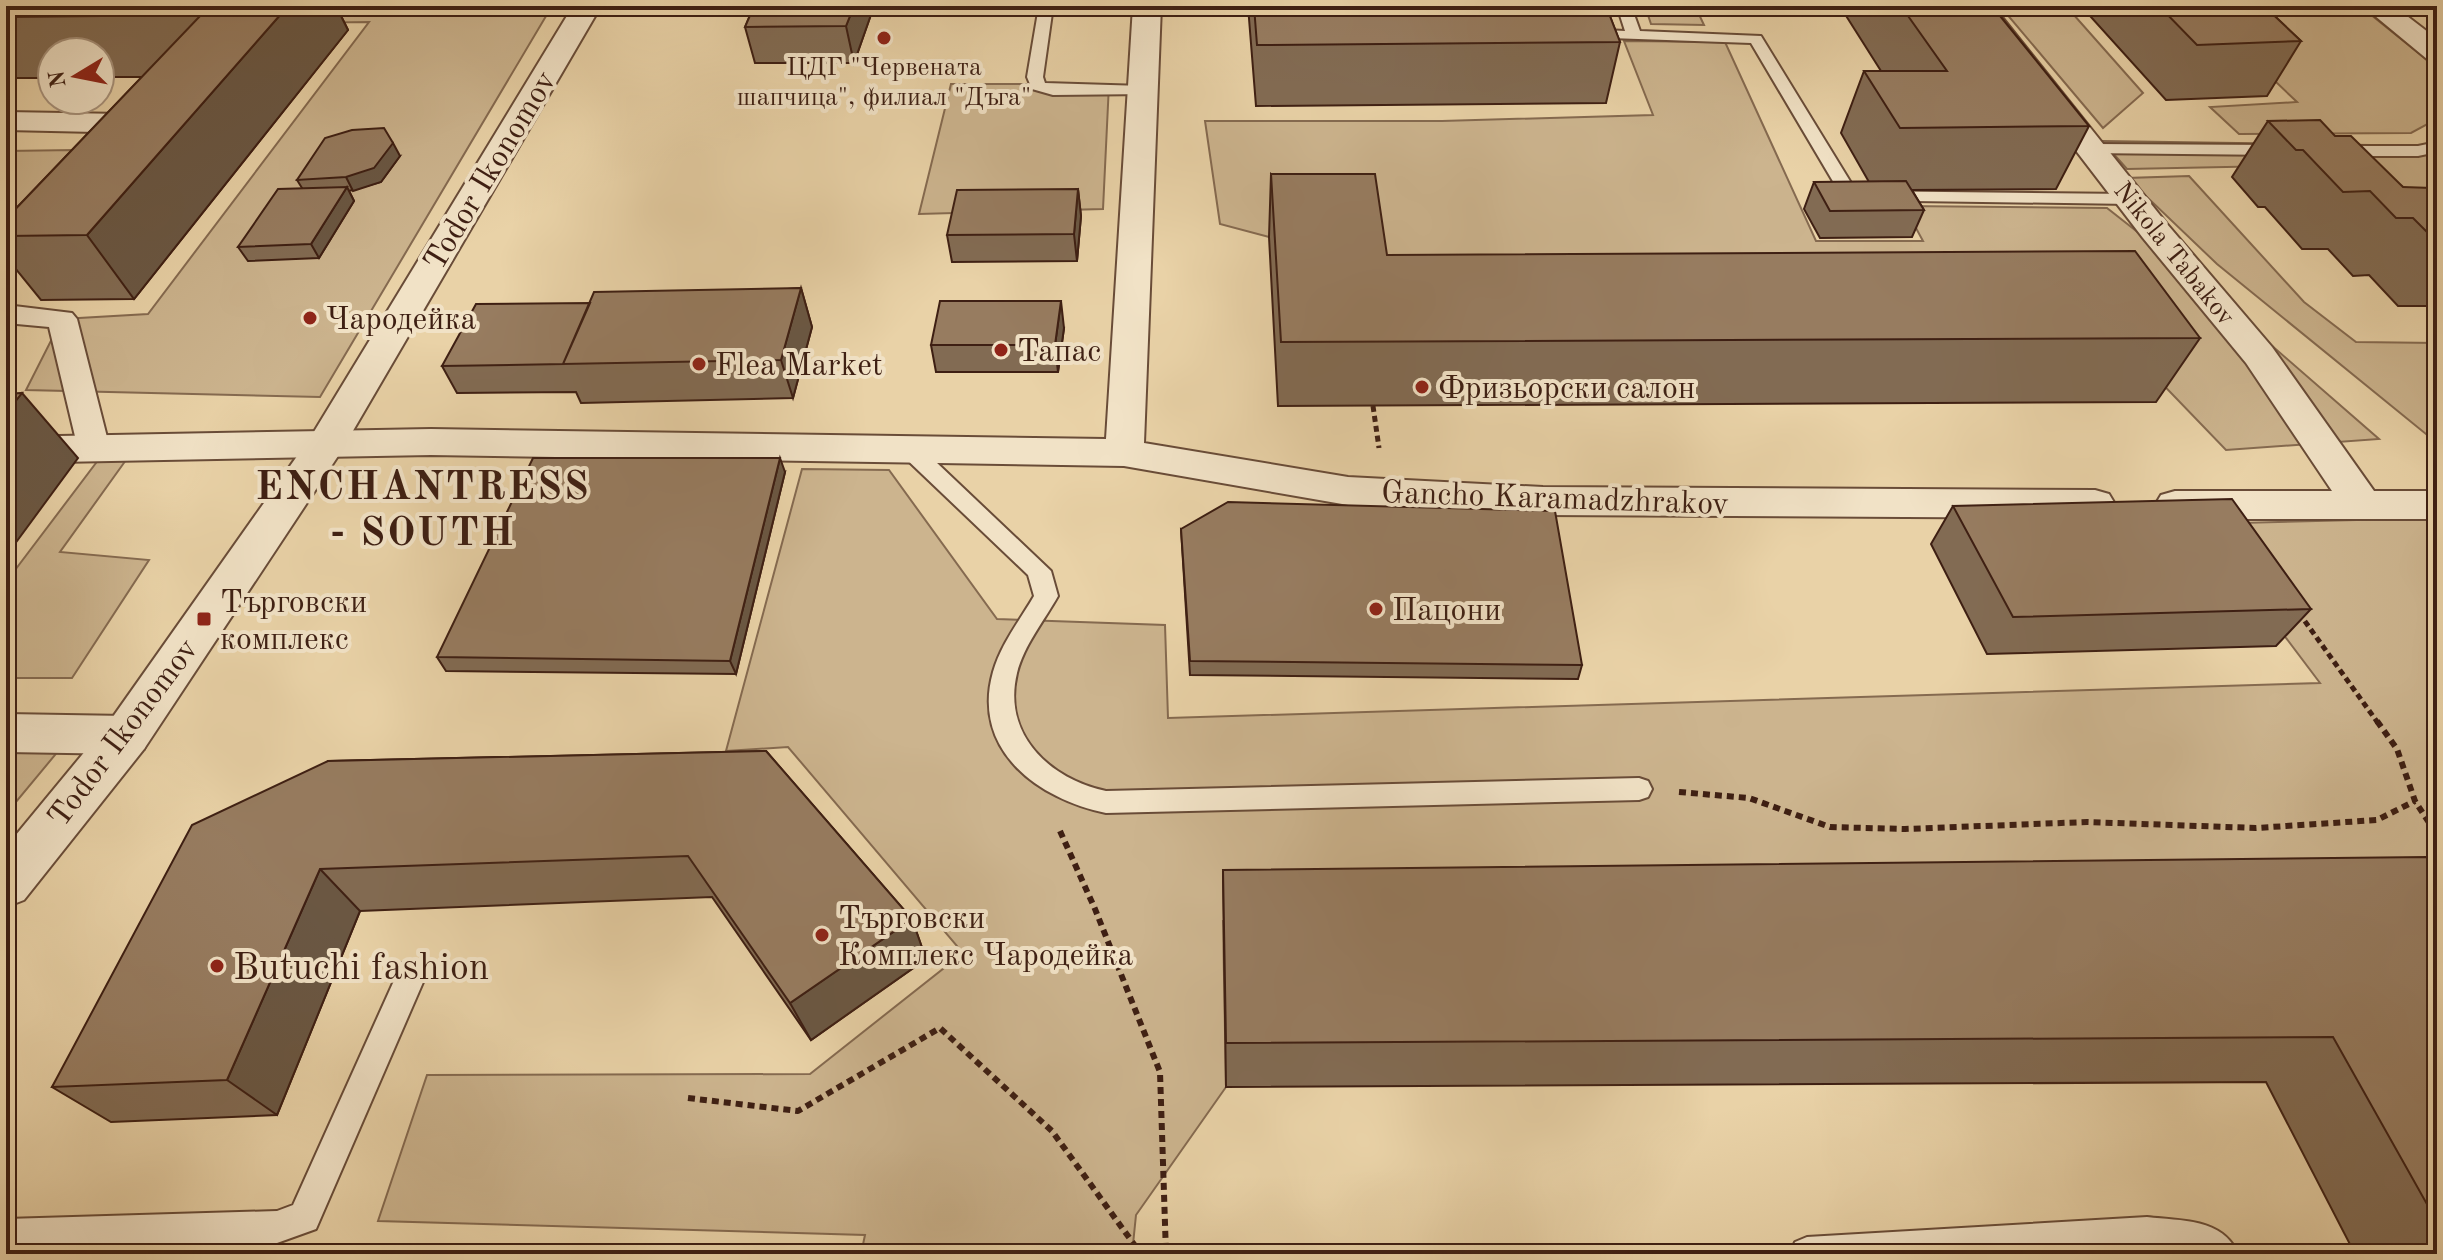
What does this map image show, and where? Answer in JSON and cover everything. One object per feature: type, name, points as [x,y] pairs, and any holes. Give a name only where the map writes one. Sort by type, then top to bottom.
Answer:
[{"type":"street","name":"Todor Ikonomov","points":[[6,884],[127,735],[326,444],[587,6]]},
{"type":"street","points":[[1124,453],[1132,347],[1147,6]]},
{"type":"street","name":"Nikola Tabakov","points":[[1979,6],[2259,355],[2363,506]]},
{"type":"street","points":[[2377,6],[2437,53]]},
{"type":"street","points":[[6,121],[123,123],[80,164]]},
{"type":"street","points":[[6,314],[62,319],[94,449]]},
{"type":"street","name":"Gancho Karamadzhrakov","points":[[6,450],[431,442],[1124,453],[1348,491],[1543,501],[2437,505]]},
{"type":"street","points":[[6,733],[127,735]]},
{"type":"lane","points":[[1046,6],[1035,77],[1038,86],[1053,90],[1143,91]]},
{"type":"lane","points":[[1624,6],[1634,35]]},
{"type":"lane","points":[[1571,34],[1756,39],[1850,196],[2131,199]]},
{"type":"lane","points":[[2325,151],[2418,151],[2437,147]]},
{"type":"lane","points":[[2092,149],[2294,150]]},
{"type":"lane","points":[[909,449],[1039,571],[1046,596],[1005,672],[999,708],[1011,740],[1034,771],[1067,792],[1106,802],[1639,789]]},
{"type":"lane","points":[[6,1235],[277,1227],[304,1217],[412,973]]},
{"type":"lane","points":[[1807,1254],[2147,1233],[2207,1241],[2221,1254]]},
{"type":"path","points":[[2295,608],[2397,749],[2415,801],[2437,835]]},
{"type":"path","points":[[1034,771],[1095,909],[1160,1072],[1166,1254]]},
{"type":"path","points":[[1639,789],[1749,798],[1830,827],[1905,829],[2087,822],[2256,828],[2377,820],[2415,801]]},
{"type":"path","points":[[688,1098],[798,1111],[940,1028],[1052,1131],[1141,1254]]},
{"type":"shaded area","points":[[6,6],[552,6],[320,397],[26,390],[62,319],[148,314],[369,22],[6,27]]},
{"type":"shaded area","points":[[1645,6],[1695,6],[1704,25],[1651,24]]},
{"type":"shaded area","points":[[2000,6],[2066,6],[2143,93],[2103,128]]},
{"type":"shaded area","points":[[2196,6],[2360,6],[2437,68],[2437,119],[2411,133],[2239,134],[2210,107],[2297,102]]},
{"type":"shaded area","points":[[1624,41],[1725,42],[1816,241],[1923,241],[1904,206],[2107,208],[2177,263],[2379,439],[2226,450],[2096,315],[1380,319],[1369,237],[1269,237],[1220,224],[1205,121],[1442,121],[1653,115]]},
{"type":"shaded area","points":[[951,84],[1109,84],[1103,209],[919,214]]},
{"type":"shaded area","points":[[2102,141],[2437,146],[2437,243],[2324,165],[2127,169]]},
{"type":"shaded area","points":[[74,150],[6,221],[6,151]]},
{"type":"shaded area","points":[[2189,176],[2304,302],[2356,342],[2437,343],[2437,443],[2217,264],[2127,178]]},
{"type":"shaded area","points":[[99,459],[126,460],[60,552],[149,560],[72,678],[6,678],[6,582]]},
{"type":"shaded area","points":[[802,469],[889,470],[997,619],[1165,625],[1168,718],[2320,683],[2200,524],[2437,518],[2437,1038],[1223,921],[1226,1087],[1136,1215],[1132,1254],[861,1254],[865,1235],[378,1221],[427,1075],[810,1074],[963,953],[788,747],[726,751]]},
{"type":"shaded area","points":[[6,725],[79,726],[6,814]]},
{"type":"building","points":[[6,6],[288,6],[87,235],[6,236],[6,219],[104,116],[116,116],[116,104],[201,15],[6,17]]},
{"type":"building","points":[[754,6],[854,6],[846,26],[745,27]]},
{"type":"building","points":[[1254,6],[1606,6],[1620,42],[1257,45]]},
{"type":"building","points":[[1901,6],[1992,6],[2089,126],[1900,128],[1864,71],[1947,71]]},
{"type":"building","points":[[2159,6],[2264,6],[2301,41],[2197,45]]},
{"type":"building","points":[[2320,120],[2335,136],[2351,136],[2403,187],[2432,188],[2437,192],[2437,242],[2413,218],[2396,218],[2370,191],[2343,192],[2303,150],[2296,150],[2268,121]]},
{"type":"building","points":[[384,128],[393,143],[374,168],[346,177],[297,180],[325,138],[352,130]]},
{"type":"building","points":[[1271,174],[1375,174],[1387,255],[2135,251],[2200,338],[1281,342]]},
{"type":"building","points":[[1906,181],[1924,210],[1830,211],[1814,182]]},
{"type":"building","points":[[347,187],[311,244],[238,247],[278,189]]},
{"type":"building","points":[[1078,189],[1074,234],[947,235],[957,190]]},
{"type":"building","points":[[801,288],[781,360],[563,364],[594,292]]},
{"type":"building","points":[[940,301],[1061,301],[1055,345],[931,345]]},
{"type":"building","points":[[590,303],[565,364],[442,366],[476,304]]},
{"type":"building","points":[[22,393],[6,413],[6,394]]},
{"type":"building","points":[[533,458],[780,458],[730,661],[437,657]]},
{"type":"building","points":[[2232,499],[2311,609],[2013,617],[1953,506]]},
{"type":"building","name":"Пацони","points":[[1228,502],[1555,511],[1582,665],[1190,661],[1181,529]]},
{"type":"building","points":[[766,751],[912,919],[790,1003],[688,856],[320,869],[227,1080],[52,1087],[192,825],[328,761]]},
{"type":"building","points":[[2427,857],[2437,873],[2437,1222],[2333,1037],[1226,1043],[1223,870]]},
{"type":"place","name":"ЦДГ \"Червената шапчица\", филиал \"Дъга\"","points":[[884,38]]},
{"type":"place","name":"Чародейка","points":[[310,318]]},
{"type":"place","name":"Тапас","points":[[1001,350]]},
{"type":"place","name":"Flea Market","points":[[699,364]]},
{"type":"place","name":"Фризьорски салон","points":[[1422,387]]},
{"type":"place","name":"Пацони","points":[[1376,609]]},
{"type":"place","name":"Търговски комплекс","points":[[204,619]]},
{"type":"place","name":"Търговски Комплекс Чародейка","points":[[822,935]]},
{"type":"place","name":"Butuchi fashion","points":[[217,966]]},
{"type":"district","name":"ENCHANTRESS - SOUTH","points":[[423,508]]}]
